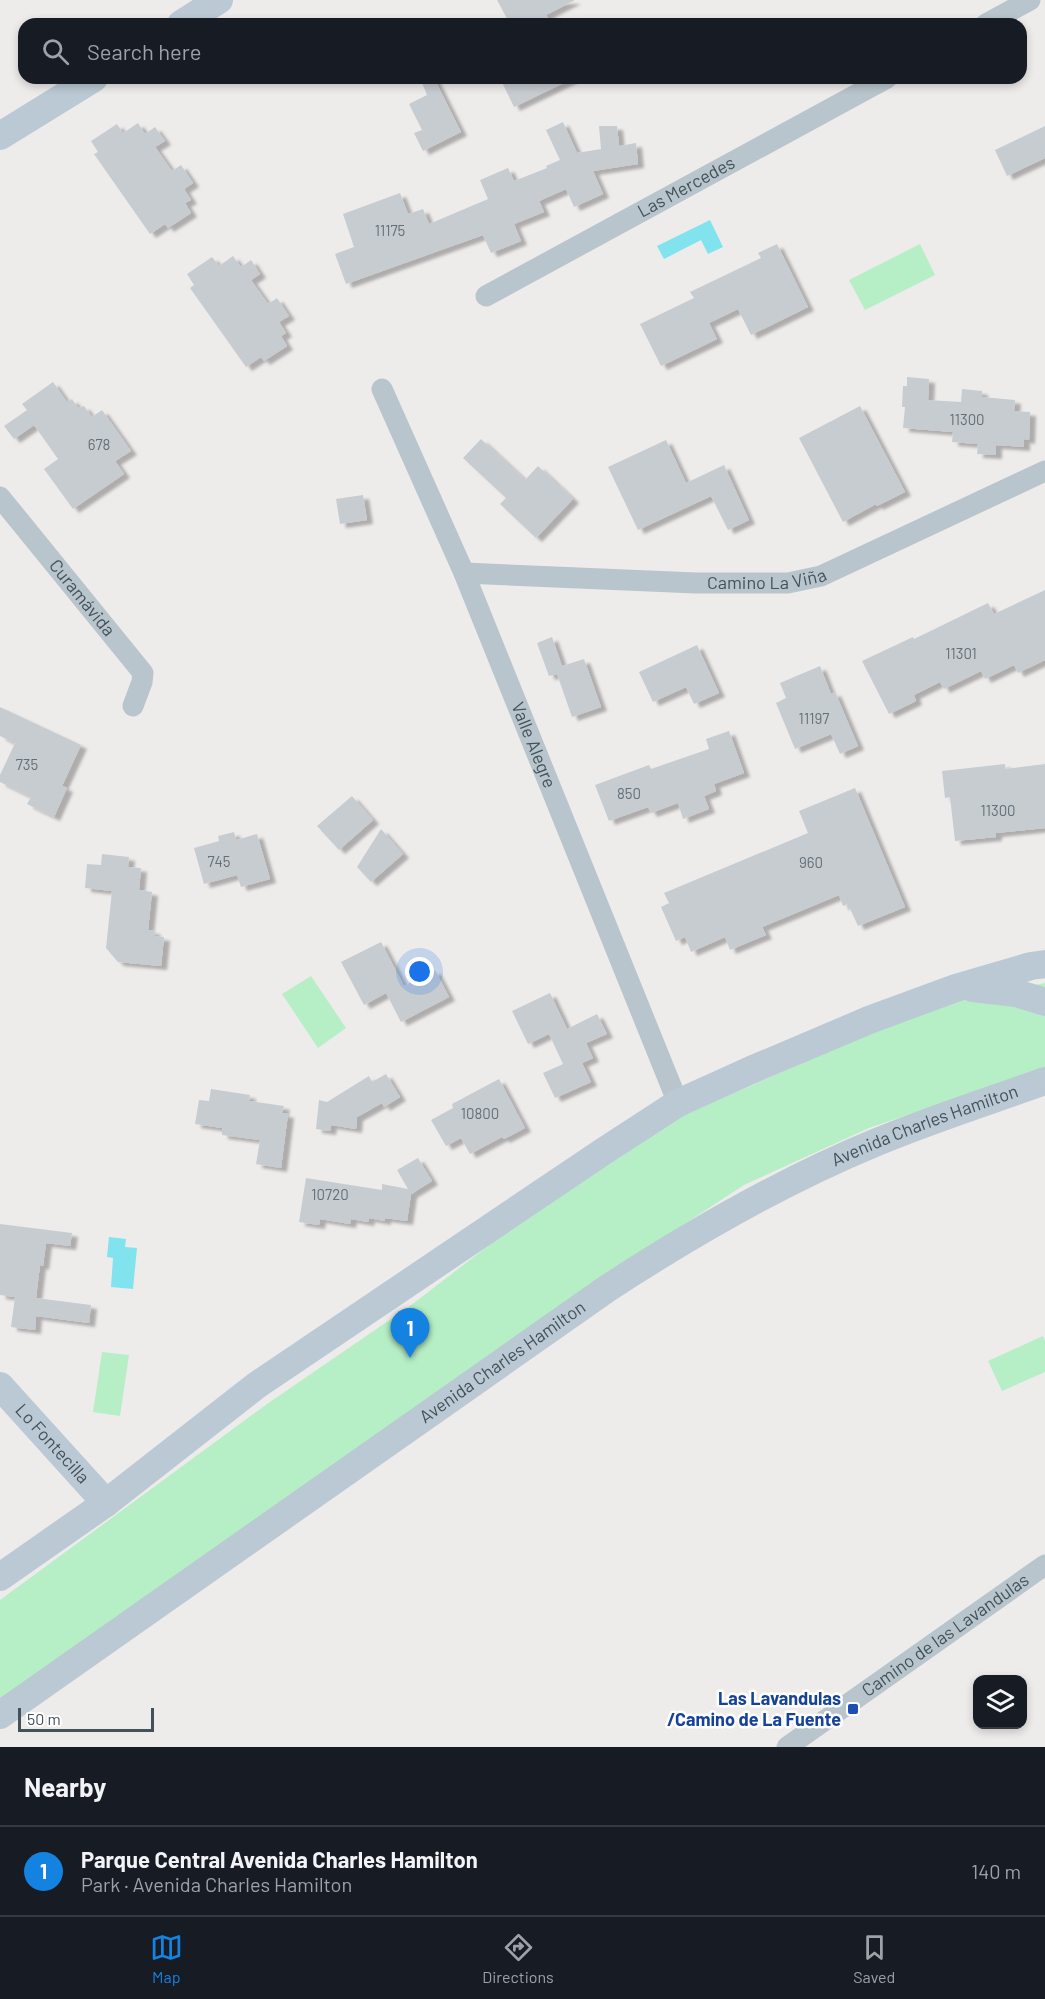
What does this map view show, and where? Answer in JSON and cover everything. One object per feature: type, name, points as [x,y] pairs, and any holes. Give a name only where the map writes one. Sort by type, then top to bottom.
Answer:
[{"type":"main road","points":[[189,18],[216,1]]},
{"type":"main road","points":[[0,136],[84,84]]},
{"type":"main road","points":[[0,1577],[106,1503],[257,1385],[604,1151],[678,1104],[869,1020],[956,988],[1045,964]]},
{"type":"main road","points":[[956,988],[998,990],[1045,1002]]},
{"type":"main road","name":"Avenida Charles Hamilton","points":[[0,1715],[608,1288],[670,1248],[772,1191],[845,1155],[1045,1081]]},
{"type":"main road","name":"Lo Fontecilla","points":[[0,1386],[106,1503]]},
{"type":"street","points":[[997,18],[1030,0]]},
{"type":"street","name":"Las Mercedes","points":[[486,296],[876,84]]},
{"type":"street","name":"Valle Alegre","points":[[382,389],[464,573],[678,1104]]},
{"type":"street","name":"Camino La Viña","points":[[464,573],[696,583],[788,583],[821,576],[1045,471]]},
{"type":"street","name":"Curamávida","points":[[0,497],[142,673],[142,682],[133,706]]},
{"type":"street","name":"Camino de las Lavandulas","points":[[788,1747],[1045,1565]]},
{"type":"green space","points":[[920,244],[935,275],[865,310],[849,280]]},
{"type":"green space","points":[[311,976],[346,1028],[318,1048],[282,994]]},
{"type":"green space","points":[[1045,983],[1045,1068],[869,1128],[744,1185],[599,1280],[0,1699],[0,1600],[267,1404],[410,1306],[606,1155],[679,1117],[874,1032],[973,997]]},
{"type":"green space","points":[[1043,1336],[1045,1372],[1002,1391],[988,1361]]},
{"type":"green space","points":[[102,1352],[129,1355],[120,1416],[93,1412]]},
{"type":"water","points":[[710,220],[723,247],[708,254],[701,240],[664,259],[657,246]]},
{"type":"water","points":[[109,1237],[126,1239],[125,1247],[137,1248],[133,1289],[111,1287],[113,1258],[107,1257]]},
{"type":"building","points":[[497,0],[575,0],[546,15],[548,18],[507,18]]},
{"type":"building","points":[[422,84],[437,84],[461,132],[423,151],[414,133],[422,130],[409,104],[427,95]]},
{"type":"building","points":[[503,84],[562,84],[514,107]]},
{"type":"building","points":[[563,122],[577,153],[601,149],[599,126],[617,126],[619,146],[636,143],[638,164],[593,171],[603,194],[574,207],[566,189],[539,201],[544,212],[514,224],[521,241],[491,253],[483,235],[346,284],[335,254],[354,247],[343,214],[400,193],[408,214],[423,209],[429,224],[488,199],[480,180],[508,168],[514,181],[547,168],[546,166],[560,160],[546,130]]},
{"type":"building","points":[[138,123],[145,134],[155,127],[165,141],[155,147],[172,171],[181,165],[193,183],[184,189],[191,200],[185,203],[191,213],[168,228],[165,224],[150,234],[94,154],[98,152],[91,141],[117,124],[123,133]]},
{"type":"building","points":[[1045,126],[1045,158],[1007,176],[995,150]]},
{"type":"building","points":[[777,244],[808,307],[751,335],[738,309],[709,323],[717,339],[661,366],[640,324],[694,298],[690,292],[761,258],[758,253]]},
{"type":"building","points":[[233,256],[241,267],[251,260],[260,274],[251,280],[268,304],[277,298],[289,316],[279,322],[286,333],[281,336],[287,346],[264,361],[261,357],[246,367],[190,288],[194,285],[187,274],[212,257],[219,266]]},
{"type":"building","points":[[907,377],[929,379],[928,400],[961,402],[962,389],[982,391],[982,397],[1015,400],[1014,411],[1030,412],[1029,440],[1024,439],[1024,447],[996,445],[996,455],[977,454],[978,444],[952,442],[953,432],[903,428],[905,407],[902,407],[903,386],[907,386]]},
{"type":"building","points":[[53,382],[67,402],[72,399],[78,408],[84,406],[92,417],[102,410],[131,451],[115,461],[124,474],[73,509],[44,469],[58,459],[34,425],[14,439],[4,426],[27,410],[22,404]]},
{"type":"building","points":[[860,406],[905,492],[877,506],[876,504],[843,522],[799,438]]},
{"type":"building","points":[[481,439],[525,480],[538,466],[573,499],[536,538],[500,504],[506,498],[463,458]]},
{"type":"building","points":[[666,440],[686,483],[724,465],[749,520],[728,530],[711,496],[638,530],[608,467]]},
{"type":"building","points":[[363,495],[367,520],[340,524],[336,499]]},
{"type":"building","points":[[1045,590],[1045,660],[1018,673],[1014,665],[985,679],[981,671],[944,689],[940,682],[914,695],[916,701],[889,714],[862,661],[988,603],[994,614]]},
{"type":"building","points":[[552,637],[562,666],[584,659],[601,707],[572,717],[557,674],[549,676],[537,643]]},
{"type":"building","points":[[697,645],[719,693],[694,704],[686,687],[653,702],[639,672]]},
{"type":"building","points":[[820,666],[831,694],[835,692],[858,746],[840,754],[831,734],[795,749],[776,703],[786,698],[780,683]]},
{"type":"building","points":[[0,707],[81,745],[62,786],[67,788],[54,817],[27,804],[31,797],[0,782],[0,775],[15,743],[0,736]]},
{"type":"building","points":[[729,731],[744,773],[714,784],[716,791],[704,796],[709,809],[683,819],[678,803],[651,813],[648,807],[609,821],[595,785],[649,765],[651,769],[709,749],[706,739]]},
{"type":"building","points":[[1005,764],[1005,769],[1045,764],[1045,828],[996,833],[996,837],[955,841],[950,797],[945,798],[942,771]]},
{"type":"building","points":[[855,788],[905,907],[858,926],[848,904],[843,906],[839,895],[762,927],[766,935],[730,950],[725,937],[691,952],[685,937],[676,941],[661,907],[669,903],[664,893],[808,833],[799,811]]},
{"type":"building","points":[[352,796],[373,820],[339,850],[317,826]]},
{"type":"building","points":[[381,829],[403,854],[371,882],[357,867]]},
{"type":"building","points":[[234,832],[236,840],[257,834],[270,879],[241,887],[237,875],[204,884],[194,848],[219,841],[218,836]]},
{"type":"building","points":[[102,854],[129,857],[128,867],[141,868],[139,890],[152,892],[148,930],[155,931],[154,936],[164,937],[161,966],[118,962],[106,948],[112,891],[85,888],[87,864],[101,865]]},
{"type":"building","points":[[381,942],[404,986],[435,970],[449,997],[401,1022],[386,993],[364,1005],[341,962]]},
{"type":"building","points":[[550,993],[567,1029],[597,1014],[607,1034],[586,1043],[593,1058],[582,1063],[591,1082],[555,1098],[543,1073],[563,1064],[549,1034],[528,1044],[512,1011]]},
{"type":"building","points":[[386,1074],[400,1097],[384,1107],[382,1103],[357,1117],[356,1129],[331,1125],[330,1131],[316,1129],[319,1100],[327,1102],[369,1076],[372,1082]]},
{"type":"building","points":[[499,1079],[525,1128],[470,1154],[461,1138],[446,1146],[431,1120],[453,1108],[452,1104]]},
{"type":"building","points":[[211,1089],[250,1095],[249,1101],[284,1106],[282,1113],[288,1114],[281,1168],[256,1164],[260,1140],[222,1135],[222,1128],[195,1124],[199,1100],[209,1101]]},
{"type":"building","points":[[418,1158],[432,1181],[411,1194],[407,1221],[369,1218],[368,1222],[351,1219],[350,1224],[320,1219],[319,1225],[299,1222],[306,1178],[382,1190],[382,1184],[408,1189],[397,1170]]},
{"type":"building","points":[[0,1224],[72,1233],[70,1246],[46,1243],[43,1266],[40,1265],[36,1298],[91,1305],[89,1323],[36,1316],[35,1330],[11,1327],[15,1297],[0,1295]]},
{"type":"place","name":"Parque Central Avenida Charles Hamilton","points":[[410,1358]]},
{"type":"place","name":"Las Lavandulas /Camino de La Fuente","points":[[853,1709]]}]
